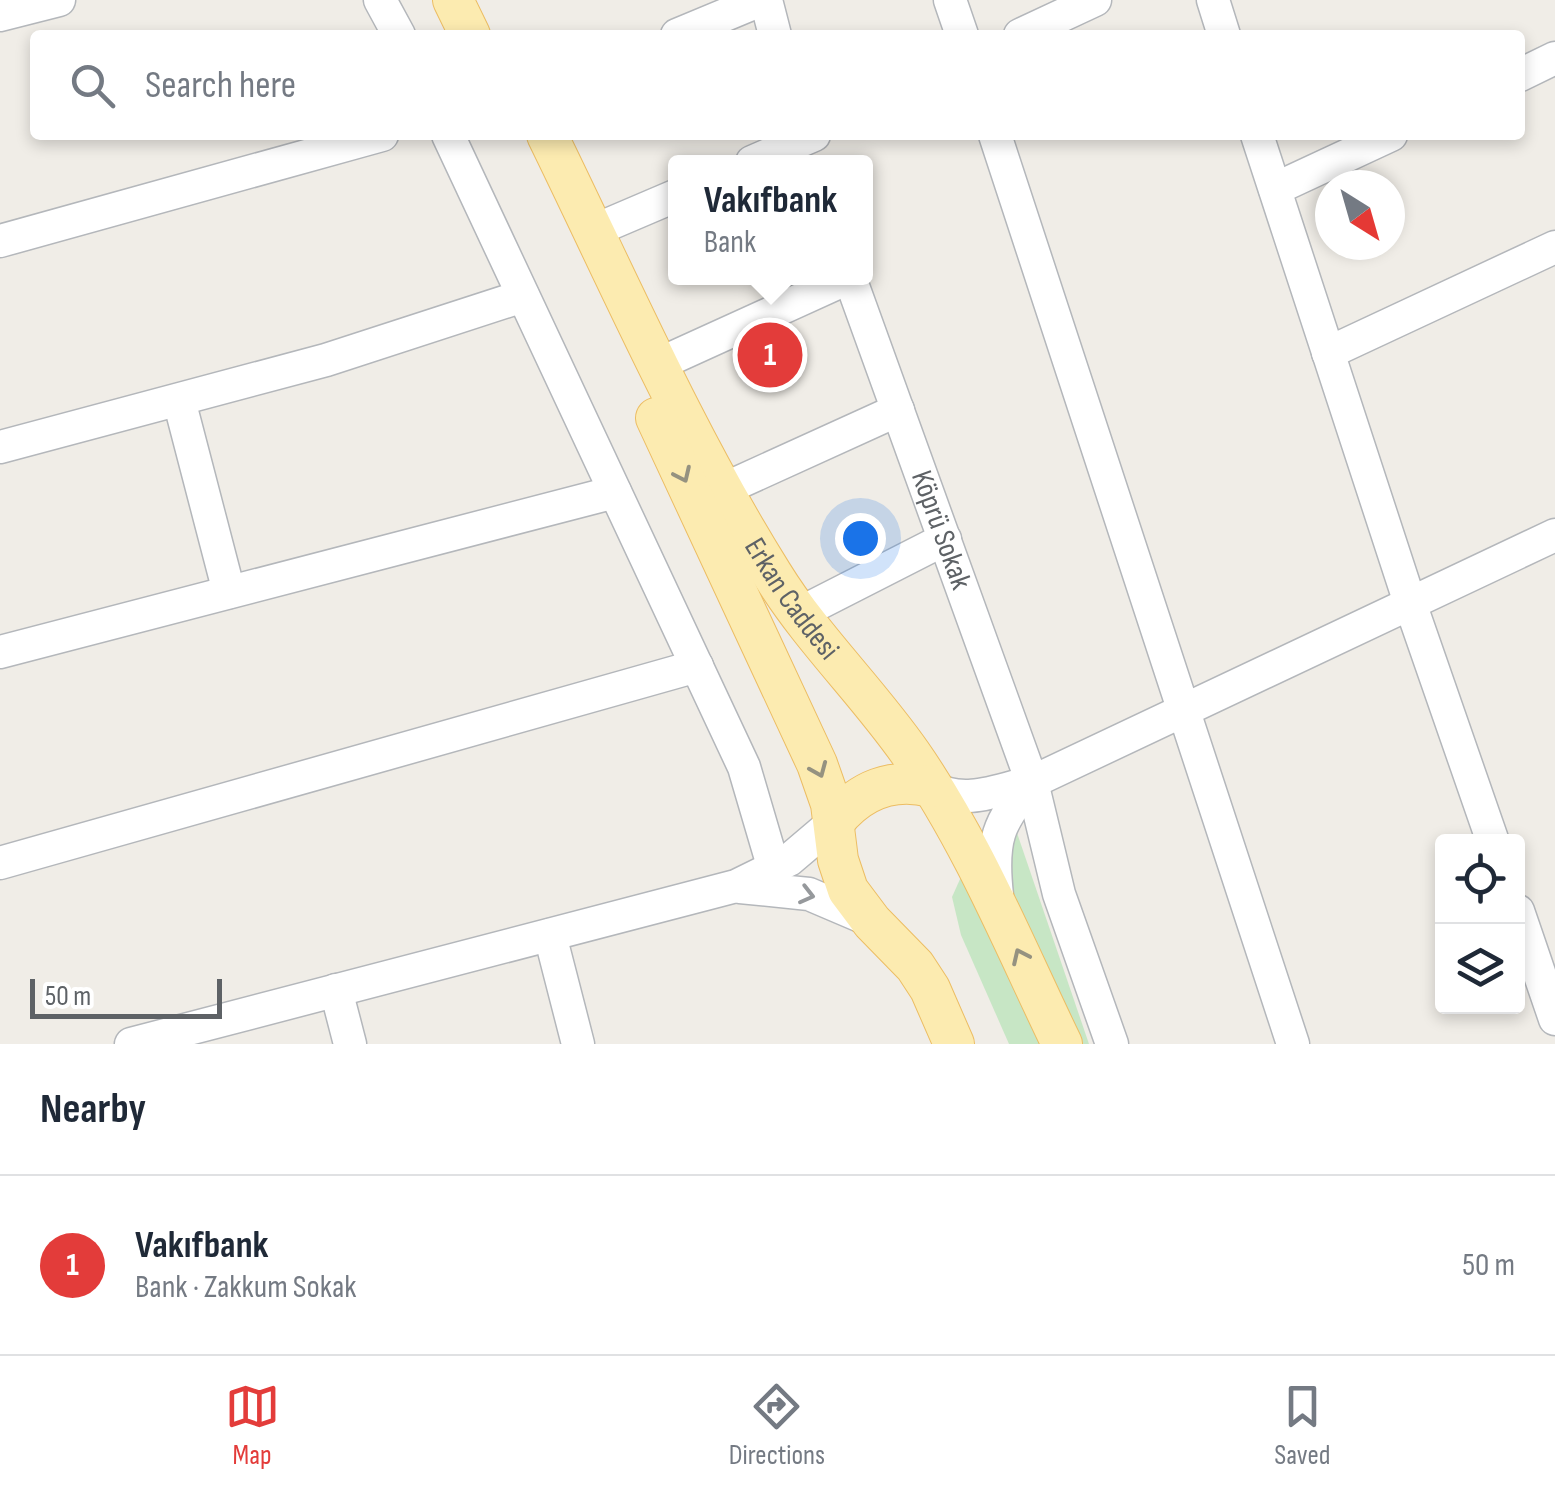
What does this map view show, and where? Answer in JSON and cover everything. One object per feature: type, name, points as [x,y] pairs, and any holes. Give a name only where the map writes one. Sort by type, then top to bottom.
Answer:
[{"type":"main road","points":[[453,0],[468,30]]},
{"type":"main road","points":[[482,0],[496,30]]},
{"type":"main road","name":"Erkan Caddesi","points":[[521,140],[818,764],[835,822],[848,890],[872,922],[915,966],[954,1034]]},
{"type":"main road","name":"Erkan Caddesi","points":[[549,140],[722,490],[798,614],[892,729],[932,787],[1062,1044]]},
{"type":"main road","points":[[835,822],[846,808],[878,787],[904,782],[932,787]]},
{"type":"street","points":[[0,15],[59,0]]},
{"type":"street","points":[[380,0],[396,30]]},
{"type":"street","points":[[689,30],[763,0],[772,30]]},
{"type":"street","points":[[950,0],[960,30]]},
{"type":"street","points":[[1031,30],[1095,0]]},
{"type":"street","points":[[1212,0],[1222,30]]},
{"type":"street","points":[[1525,73],[1555,58]]},
{"type":"street","points":[[0,240],[364,140]]},
{"type":"street","points":[[450,140],[744,767],[774,869]]},
{"type":"street","points":[[997,140],[1293,1044]]},
{"type":"street","points":[[1259,140],[1490,834]]},
{"type":"street","points":[[1275,189],[1380,140]]},
{"type":"street","points":[[772,155],[806,143]]},
{"type":"street","points":[[594,230],[668,199]]},
{"type":"street","points":[[1328,352],[1555,247]]},
{"type":"street","points":[[659,364],[834,285]]},
{"type":"street","name":"Köprü Sokak","points":[[852,285],[1032,782],[1059,894],[1112,1044]]},
{"type":"street","points":[[0,447],[326,360],[524,296]]},
{"type":"street","points":[[179,400],[229,592]]},
{"type":"street","points":[[722,490],[898,410]]},
{"type":"street","points":[[0,652],[616,492]]},
{"type":"street","points":[[932,787],[963,798],[1032,782],[1555,535]]},
{"type":"street","points":[[798,614],[944,539]]},
{"type":"street","points":[[0,862],[697,666]]},
{"type":"street","points":[[998,912],[993,862],[997,832],[1032,782]]},
{"type":"street","points":[[131,1044],[736,886],[774,869],[835,822]]},
{"type":"street","points":[[736,886],[810,894],[872,922]]},
{"type":"street","points":[[1522,924],[1555,1019]]},
{"type":"street","points":[[550,934],[578,1044]]},
{"type":"street","points":[[336,990],[350,1044]]},
{"type":"green space","points":[[1016,830],[1089,1044],[1009,1044],[961,935],[952,897],[974,848]]},
{"type":"place","name":"Vakıfbank","points":[[770,355]]}]
